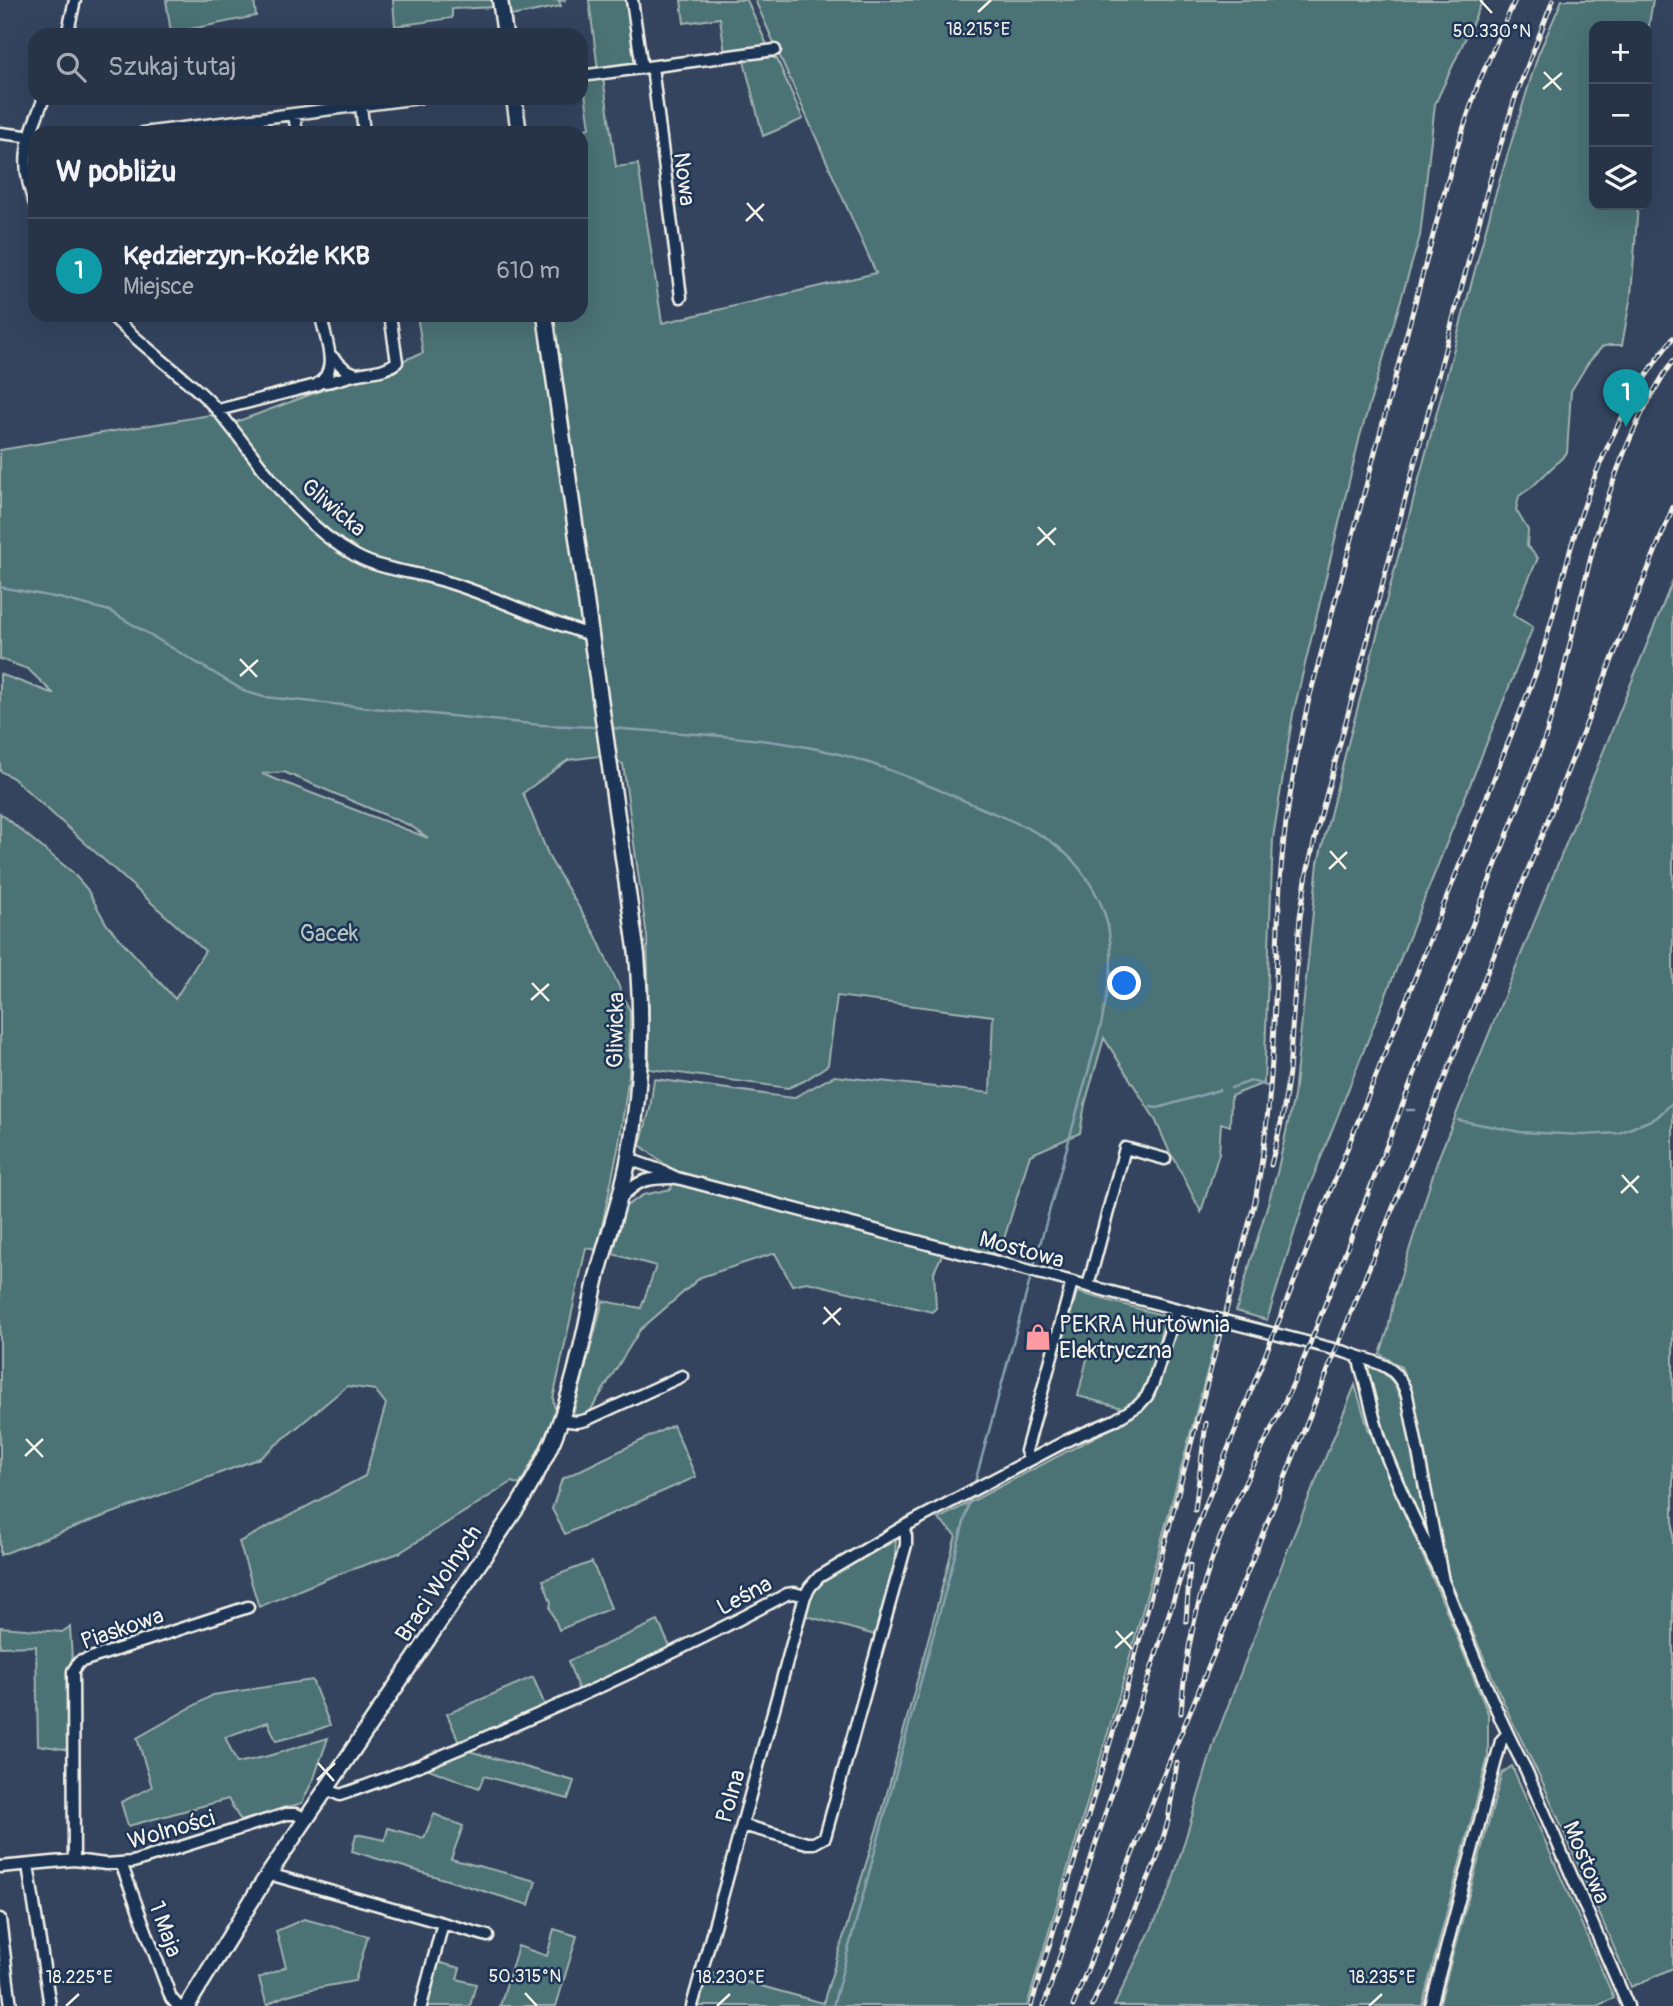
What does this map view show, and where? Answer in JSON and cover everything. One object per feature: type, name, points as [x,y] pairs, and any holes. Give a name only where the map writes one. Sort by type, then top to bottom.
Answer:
[{"type":"main road","points":[[500,0],[504,28]]},
{"type":"main road","points":[[515,105],[518,126]]},
{"type":"main road","name":"Gliwicka","points":[[546,322],[632,918],[639,984],[640,1039],[628,1162],[561,1420]]},
{"type":"main road","name":"Braci Wolnych","points":[[188,2006],[269,1874],[527,1491],[561,1420]]},
{"type":"street","points":[[69,28],[75,0]]},
{"type":"street","name":"Nowa","points":[[632,0],[647,67],[681,297]]},
{"type":"street","points":[[588,75],[775,50]]},
{"type":"street","points":[[35,126],[42,105]]},
{"type":"street","points":[[199,126],[368,105]]},
{"type":"street","points":[[361,106],[364,126]]},
{"type":"street","points":[[294,114],[296,126]]},
{"type":"street","points":[[0,133],[28,136]]},
{"type":"street","points":[[28,150],[25,160],[28,179]]},
{"type":"street","name":"Gliwicka","points":[[119,322],[218,410],[278,490],[329,538],[357,556],[381,565],[447,581],[562,627],[592,635]]},
{"type":"street","points":[[322,322],[330,355],[329,372],[323,382]]},
{"type":"street","points":[[218,410],[323,382],[389,368],[397,362],[391,322]]},
{"type":"street","points":[[330,355],[346,370],[356,374]]},
{"type":"street","points":[[231,427],[239,406]]},
{"type":"street","points":[[1088,1286],[1125,1149],[1166,1160]]},
{"type":"street","points":[[628,1162],[632,1172],[649,1178]]},
{"type":"street","name":"Mostowa","points":[[628,1162],[660,1170],[677,1178],[1369,1358],[1391,1369],[1404,1385],[1443,1581]]},
{"type":"street","points":[[619,1200],[649,1178]]},
{"type":"street","name":"Mostowa","points":[[649,1178],[677,1178]]},
{"type":"street","points":[[1030,1460],[1026,1451],[1072,1282]]},
{"type":"street","name":"Leśna","points":[[327,1789],[340,1795],[425,1763],[664,1657],[787,1594],[794,1593],[805,1597],[819,1577],[903,1527],[1030,1460],[1115,1420],[1139,1405],[1153,1383],[1177,1309]]},
{"type":"street","name":"Mostowa","points":[[1358,1357],[1383,1447],[1628,2006]]},
{"type":"street","points":[[561,1420],[586,1420],[682,1376]]},
{"type":"street","points":[[743,1825],[807,1843],[814,1843],[825,1837],[905,1545],[903,1527]]},
{"type":"street","name":"Polna","points":[[692,2006],[805,1597]]},
{"type":"street","name":"Piaskowa","points":[[74,1860],[75,1666],[79,1662],[248,1607]]},
{"type":"street","points":[[1431,2006],[1501,1741],[1507,1734]]},
{"type":"street","name":"Wolności","points":[[0,1867],[74,1860],[106,1864],[133,1862],[286,1814],[296,1814],[307,1820]]},
{"type":"street","name":"1 Maja","points":[[121,1863],[171,1997],[178,2006]]},
{"type":"street","points":[[28,1865],[50,2006]]},
{"type":"street","points":[[269,1874],[488,1936]]},
{"type":"street","points":[[0,1919],[11,2006]]},
{"type":"street","points":[[421,2006],[443,1923]]},
{"type":"green space","points":[[166,0],[254,0],[256,16],[196,28],[170,28]]},
{"type":"green space","points":[[393,0],[495,0],[496,7],[452,9],[452,18],[395,26]]},
{"type":"green space","points":[[508,0],[566,0],[559,1],[561,6],[511,16]]},
{"type":"green space","points":[[589,0],[628,0],[637,64],[598,70]]},
{"type":"green space","points":[[681,0],[747,0],[768,47],[725,53],[720,18],[684,23]]},
{"type":"green space","name":"Gacek","points":[[755,0],[1483,0],[1435,104],[1420,236],[1360,436],[1293,714],[1273,838],[1264,1083],[1231,1096],[1230,1126],[1221,1123],[1219,1153],[1201,1212],[1155,1119],[1104,1038],[1085,1104],[1080,1133],[1030,1155],[999,1255],[948,1242],[934,1272],[936,1308],[932,1312],[807,1282],[792,1285],[775,1253],[701,1277],[640,1330],[589,1413],[579,1417],[573,1415],[603,1301],[641,1308],[656,1266],[613,1254],[625,1207],[643,1195],[671,1189],[675,1172],[640,1145],[650,1109],[654,1079],[793,1098],[834,1076],[990,1093],[993,1016],[837,996],[828,1065],[788,1088],[649,1069],[647,937],[623,764],[599,756],[568,760],[523,793],[550,859],[596,936],[630,1011],[629,1075],[619,1144],[597,1250],[586,1248],[553,1399],[556,1416],[520,1485],[512,1482],[399,1553],[333,1576],[259,1607],[239,1542],[365,1476],[386,1404],[375,1390],[347,1386],[260,1458],[0,1555],[0,813],[72,872],[87,889],[107,925],[175,999],[205,951],[13,778],[0,771],[0,674],[54,694],[28,669],[0,659],[0,450],[210,415],[236,422],[423,353],[418,322],[588,322],[588,79],[603,77],[616,167],[638,164],[662,323],[876,273]],"holes":[[[284,772],[411,826],[428,838],[262,774]]]},
{"type":"green space","points":[[1562,0],[1653,0],[1650,21],[1589,21],[1589,210],[1638,210],[1631,295],[1622,345],[1602,347],[1588,363],[1571,391],[1567,453],[1519,496],[1516,510],[1528,530],[1527,546],[1538,558],[1513,615],[1533,627],[1306,1195],[1267,1320],[1236,1311],[1277,1173],[1294,1096],[1318,863],[1494,199],[1538,55]]},
{"type":"green space","points":[[767,55],[777,59],[803,119],[763,136],[743,57]]},
{"type":"green space","points":[[1673,580],[1673,1968],[1631,1987],[1542,1781],[1511,1719],[1449,1579],[1410,1389],[1401,1367],[1380,1354],[1394,1298],[1438,1159]]},
{"type":"green space","points":[[1077,1292],[1162,1315],[1165,1320],[1145,1388],[1126,1409],[1078,1396],[1088,1355],[1061,1348]]},
{"type":"green space","points":[[1196,1319],[1220,1324],[1125,1675],[1027,2006],[694,2006],[706,1971],[823,2003],[882,1812],[956,1535],[938,1519],[1133,1417],[1150,1400],[1177,1324]]},
{"type":"green space","points":[[1367,1365],[1382,1372],[1392,1381],[1404,1408],[1429,1541],[1381,1425]]},
{"type":"green space","points":[[1355,1385],[1368,1428],[1488,1713],[1488,1757],[1422,2006],[1114,2006],[1170,1890],[1215,1740],[1286,1554]]},
{"type":"green space","points":[[673,1425],[696,1477],[565,1534],[552,1509],[562,1479]]},
{"type":"green space","points":[[896,1540],[894,1570],[875,1635],[803,1615],[811,1586]]},
{"type":"green space","points":[[592,1562],[611,1608],[559,1630],[543,1580]]},
{"type":"green space","points":[[658,1621],[672,1651],[579,1691],[568,1661]]},
{"type":"green space","points":[[0,1627],[62,1632],[70,1627],[72,1659],[67,1673],[70,1750],[38,1745],[36,1646],[0,1647]]},
{"type":"green space","points":[[533,1677],[546,1708],[460,1744],[447,1714]]},
{"type":"green space","points":[[312,1680],[330,1725],[276,1741],[268,1722],[225,1737],[237,1763],[328,1738],[302,1803],[241,1821],[228,1799],[128,1826],[121,1802],[152,1787],[137,1738],[213,1695]]},
{"type":"green space","points":[[469,1751],[574,1781],[568,1799],[484,1776],[479,1788],[426,1768]]},
{"type":"green space","points":[[1512,1766],[1614,1998],[1597,2006],[1439,2006],[1502,1773]]},
{"type":"green space","points":[[434,1814],[463,1826],[451,1859],[536,1881],[529,1905],[352,1851],[356,1834],[385,1840],[388,1828],[424,1838]]},
{"type":"green space","points":[[304,1919],[368,1936],[355,1981],[295,1993],[267,2006],[259,1978],[286,1967],[276,1931]]},
{"type":"green space","points":[[554,1929],[577,1936],[556,2006],[500,2006],[518,1946],[547,1956]]},
{"type":"green space","points":[[437,1962],[460,1968],[457,1979],[476,1984],[470,2006],[425,2006]]},
{"type":"waterway","points":[[0,587],[110,611],[246,692],[264,697],[541,725],[597,727]]},
{"type":"waterway","points":[[612,728],[792,744],[858,759],[1008,819],[1057,846],[1079,868],[1097,896],[1109,930],[1111,957],[1107,997],[1034,1266]]},
{"type":"waterway","points":[[1231,1088],[1251,1081],[1267,1086]]},
{"type":"waterway","points":[[1151,1107],[1158,1108],[1219,1090]]},
{"type":"waterway","points":[[1458,1120],[1520,1132],[1583,1135],[1619,1133],[1656,1118],[1673,1102]]},
{"type":"waterway","points":[[1407,1110],[1414,1110]]},
{"type":"waterway","points":[[974,1486],[1030,1280]]},
{"type":"waterway","points":[[833,2006],[971,1496]]},
{"type":"railway","points":[[1031,2006],[1129,1679],[1255,1201],[1271,1082],[1284,836],[1309,699],[1454,157],[1478,84],[1515,0]]},
{"type":"railway","points":[[1271,1165],[1289,1072],[1300,917],[1317,830],[1492,173],[1515,98],[1553,0]]},
{"type":"railway","points":[[1044,2006],[1195,1532],[1537,670],[1576,530],[1604,454],[1642,382],[1673,338]]},
{"type":"railway","points":[[1181,1713],[1189,1646],[1212,1559],[1230,1514],[1307,1351],[1545,738],[1608,496],[1646,405],[1673,361]]},
{"type":"railway","points":[[1073,2006],[1673,507]]},
{"type":"railway","points":[[1195,1510],[1206,1423]]},
{"type":"railway","points":[[1186,1621],[1190,1565]]},
{"type":"railway","points":[[1092,2006],[1157,1859],[1168,1821],[1177,1763]]},
{"type":"place","name":"Kędzierzyn-Koźle KKB","points":[[1626,427]]},
{"type":"place","name":"PEKRA Hurtownia Elektryczna","points":[[1038,1337]]}]
